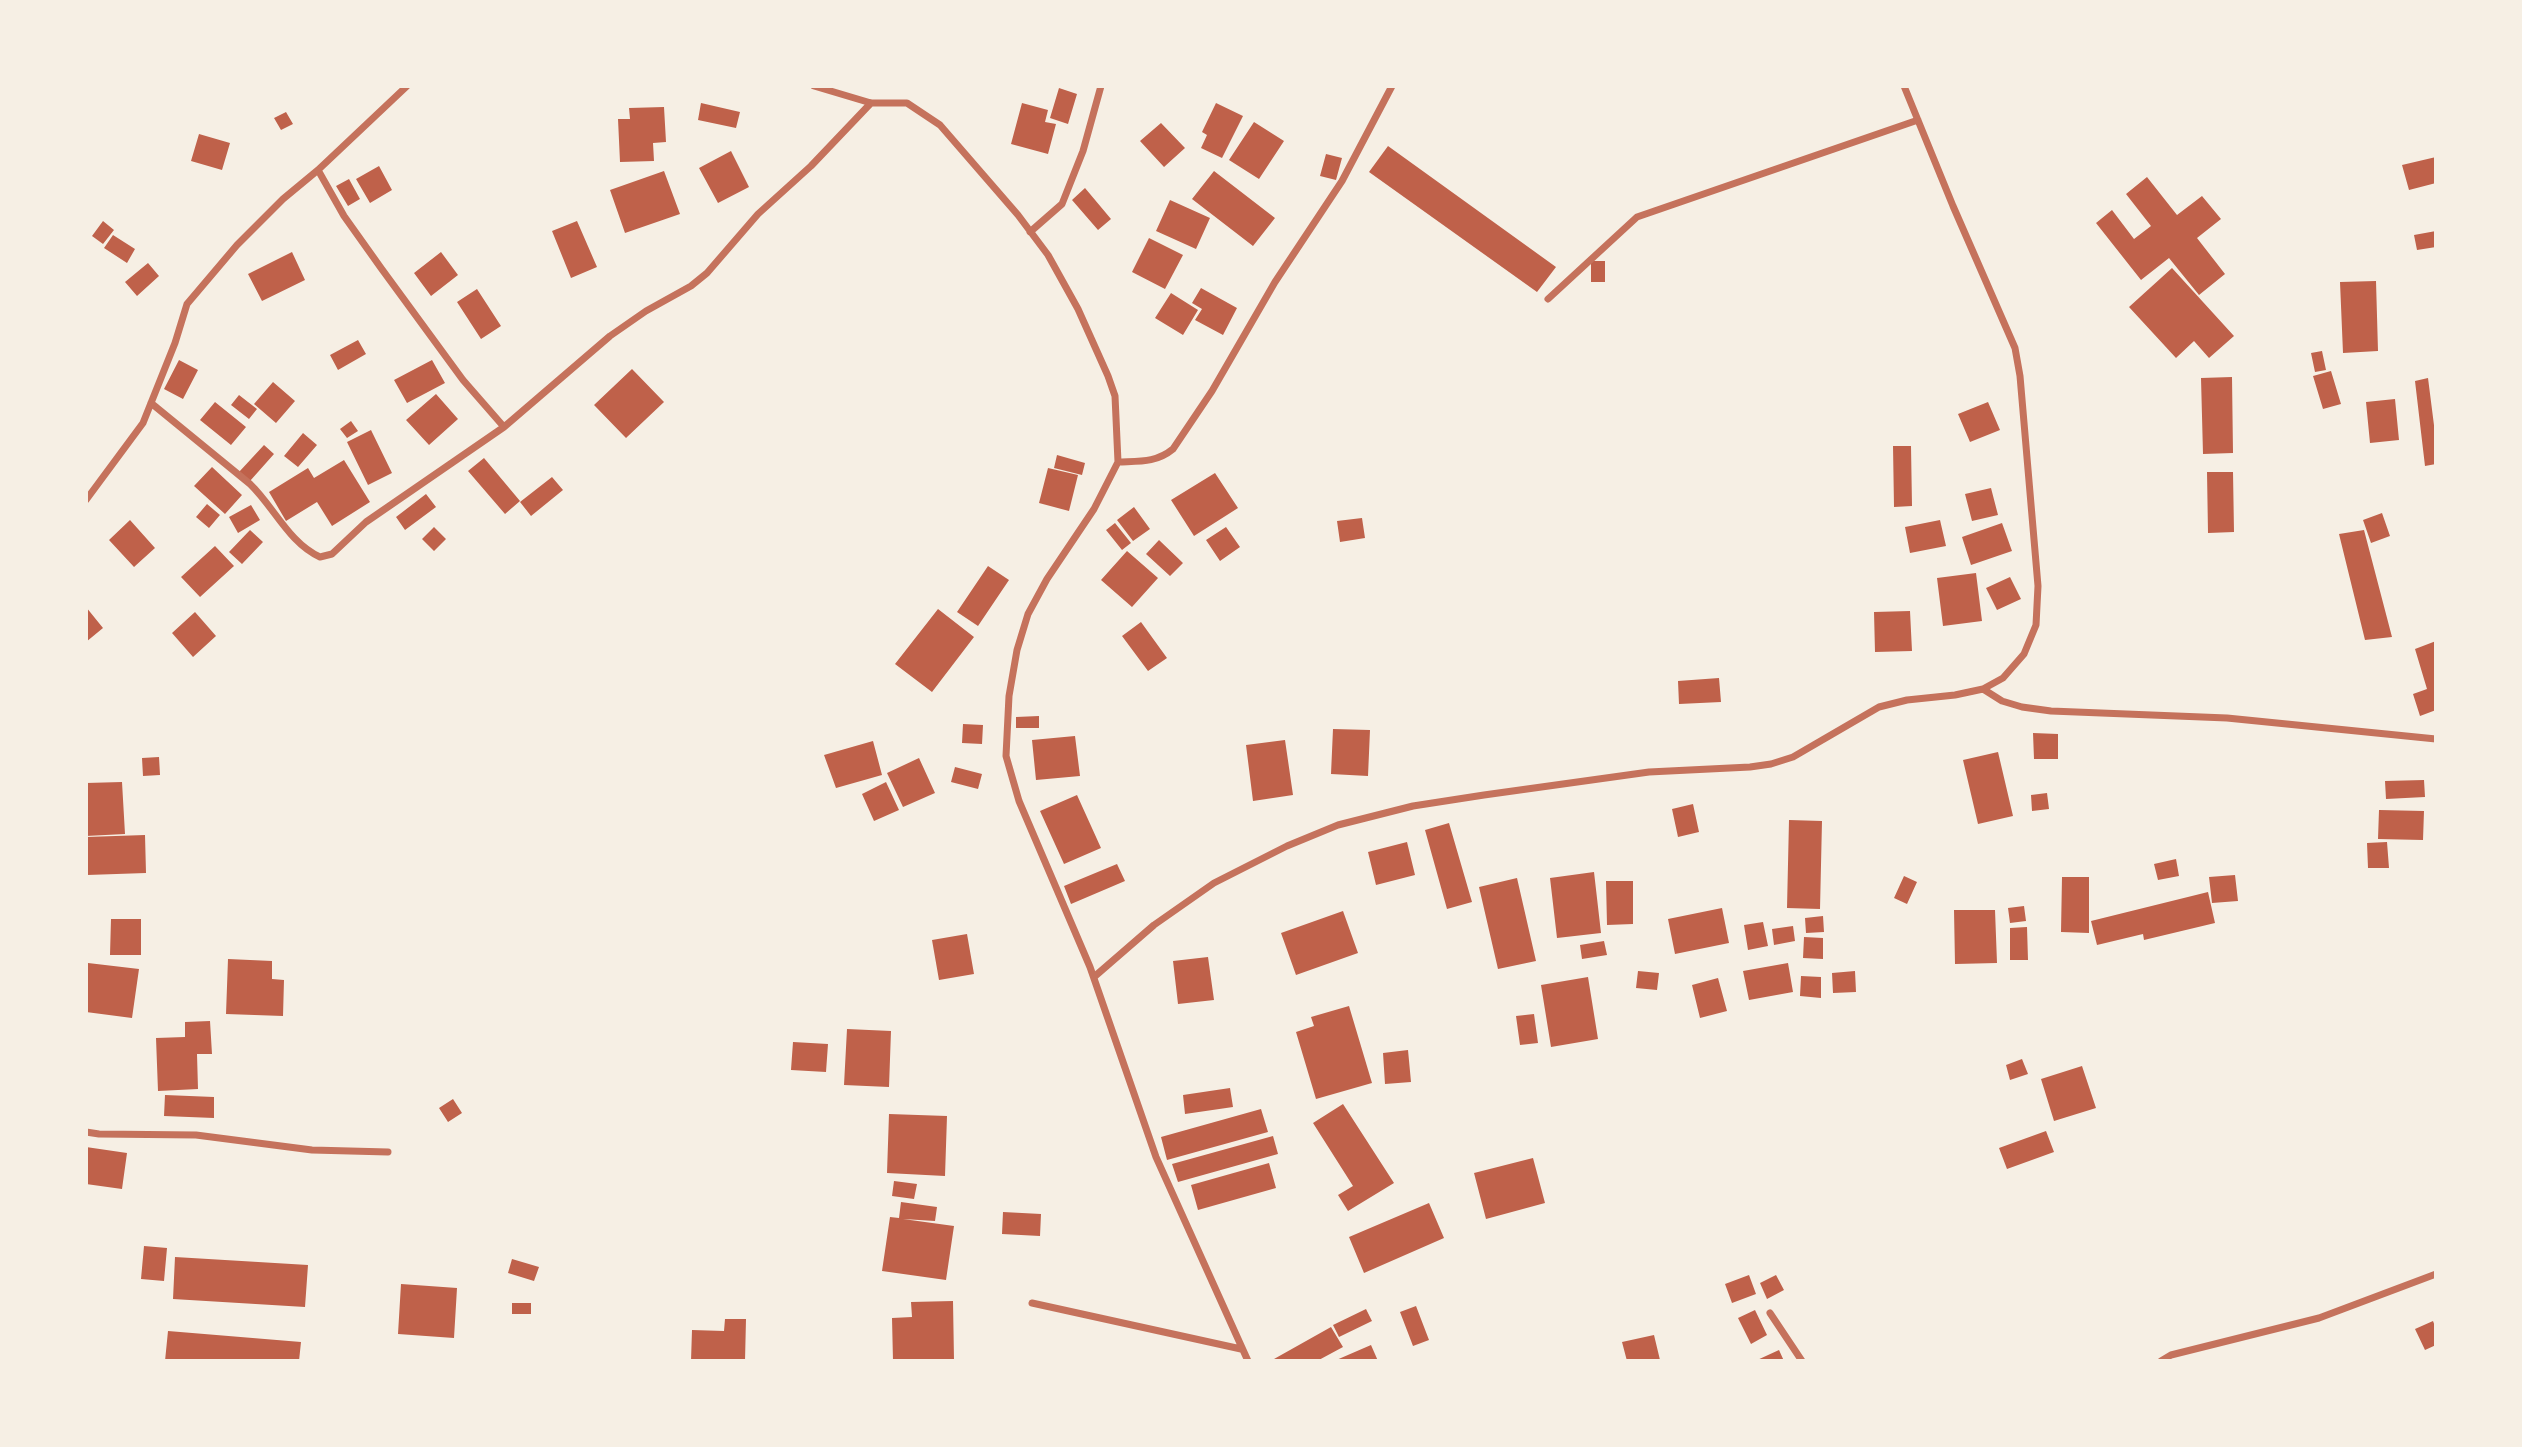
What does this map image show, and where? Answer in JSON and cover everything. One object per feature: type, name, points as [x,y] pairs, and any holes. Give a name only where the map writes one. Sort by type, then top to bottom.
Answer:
[{"type":"street","points":[[86,500],[143,423],[187,304],[237,245],[283,199],[318,170],[407,86]]},
{"type":"street","points":[[814,86],[871,103],[907,103],[940,125],[1048,255],[1079,309],[1115,396],[1118,462],[1094,509],[1047,579],[1028,614],[1017,650],[1009,696],[1006,756],[1019,801],[1094,977],[1156,1157],[1248,1361]]},
{"type":"street","points":[[1030,232],[1062,204],[1083,151],[1101,86]]},
{"type":"street","points":[[1118,462],[1151,461],[1165,456],[1173,449],[1212,391],[1275,282],[1342,181],[1392,86]]},
{"type":"street","points":[[1094,977],[1154,925],[1214,883],[1287,846],[1338,825],[1413,806],[1484,794],[1649,772],[1750,768],[1770,764],[1793,757],[1880,707],[1907,700],[1983,689],[2003,678],[2024,654],[2036,625],[2037,572],[2020,376],[2015,348],[1905,86]]},
{"type":"street","points":[[151,403],[250,484],[299,544],[320,557],[332,554],[366,522],[504,427],[610,337],[707,273],[758,214],[811,166],[871,103]]},
{"type":"street","points":[[1548,299],[1637,217],[1918,120]]},
{"type":"street","points":[[318,170],[344,216],[381,268],[463,380],[504,427]]},
{"type":"street","points":[[1983,689],[2002,701],[2022,707],[2227,718],[2436,739]]},
{"type":"street","points":[[86,1132],[197,1135],[312,1150],[388,1152]]},
{"type":"street","points":[[2161,1361],[2171,1355],[2319,1318],[2436,1274]]},
{"type":"street","points":[[1032,1303],[1241,1349]]},
{"type":"street","points":[[1770,1313],[1802,1361]]},
{"type":"building","points":[[1059,88],[1077,94],[1068,124],[1050,118]]},
{"type":"building","points":[[701,103],[740,112],[736,128],[698,120]]},
{"type":"building","points":[[1022,103],[1048,110],[1045,122],[1056,124],[1048,154],[1011,144]]},
{"type":"building","points":[[1216,103],[1243,116],[1222,158],[1201,148],[1207,135],[1202,132]]},
{"type":"building","points":[[664,107],[666,142],[653,143],[654,161],[620,162],[618,119],[630,119],[629,108]]},
{"type":"building","points":[[286,112],[293,124],[281,130],[274,118]]},
{"type":"building","points":[[1254,122],[1284,141],[1259,179],[1229,160]]},
{"type":"building","points":[[1161,123],[1185,148],[1164,167],[1140,141]]},
{"type":"building","points":[[199,134],[230,143],[222,170],[191,161]]},
{"type":"building","points":[[1388,146],[1556,267],[1537,292],[1369,172]]},
{"type":"building","points":[[731,151],[749,187],[718,203],[699,168]]},
{"type":"building","points":[[1326,154],[1342,158],[1336,180],[1320,176]]},
{"type":"building","points":[[2436,157],[2436,183],[2409,190],[2402,165]]},
{"type":"building","points":[[379,166],[392,190],[370,203],[356,179]]},
{"type":"building","points":[[664,171],[680,214],[625,233],[610,190]]},
{"type":"building","points":[[1214,171],[1275,218],[1253,246],[1192,199]]},
{"type":"building","points":[[2147,177],[2177,215],[2202,196],[2221,219],[2197,238],[2225,274],[2199,295],[2169,258],[2141,280],[2096,223],[2112,210],[2134,239],[2151,226],[2126,194]]},
{"type":"building","points":[[349,179],[360,199],[348,206],[336,186]]},
{"type":"building","points":[[1085,188],[1111,219],[1098,230],[1072,200]]},
{"type":"building","points":[[1170,200],[1210,218],[1196,249],[1156,231]]},
{"type":"building","points":[[103,221],[114,230],[103,244],[92,236]]},
{"type":"building","points":[[577,221],[597,267],[571,278],[552,231]]},
{"type":"building","points":[[2436,231],[2436,247],[2417,250],[2414,235]]},
{"type":"building","points":[[113,235],[135,249],[127,263],[104,248]]},
{"type":"building","points":[[1149,238],[1183,255],[1165,289],[1132,272]]},
{"type":"building","points":[[292,252],[305,280],[262,301],[248,274]]},
{"type":"building","points":[[441,252],[458,275],[431,296],[414,273]]},
{"type":"building","points":[[1591,261],[1605,261],[1605,282],[1591,282]]},
{"type":"building","points":[[148,263],[159,276],[137,296],[125,282]]},
{"type":"building","points":[[2172,268],[2234,336],[2209,358],[2194,341],[2176,358],[2129,307]]},
{"type":"building","points":[[2376,281],[2378,351],[2343,353],[2340,282]]},
{"type":"building","points":[[1201,288],[1237,308],[1223,335],[1195,320],[1202,309],[1192,303]]},
{"type":"building","points":[[477,289],[501,326],[481,339],[457,302]]},
{"type":"building","points":[[1171,293],[1198,310],[1183,335],[1155,318]]},
{"type":"building","points":[[358,340],[366,354],[338,370],[330,355]]},
{"type":"building","points":[[2322,351],[2326,370],[2315,372],[2311,353]]},
{"type":"building","points":[[179,360],[198,370],[183,399],[164,389]]},
{"type":"building","points":[[432,360],[445,383],[407,403],[394,380]]},
{"type":"building","points":[[632,369],[664,402],[626,438],[594,405]]},
{"type":"building","points":[[2331,371],[2341,404],[2323,409],[2313,376]]},
{"type":"building","points":[[2232,377],[2233,453],[2203,454],[2201,378]]},
{"type":"building","points":[[2428,378],[2436,441],[2436,464],[2425,466],[2415,381]]},
{"type":"building","points":[[273,382],[295,401],[276,423],[254,404]]},
{"type":"building","points":[[436,394],[458,419],[429,445],[406,420]]},
{"type":"building","points":[[239,395],[257,409],[249,419],[231,405]]},
{"type":"building","points":[[2395,399],[2399,440],[2370,443],[2366,402]]},
{"type":"building","points":[[215,402],[246,427],[231,445],[200,420]]},
{"type":"building","points":[[1988,402],[2000,430],[1970,442],[1958,414]]},
{"type":"building","points":[[351,421],[358,431],[347,438],[340,429]]},
{"type":"building","points":[[371,430],[392,473],[368,485],[347,442]]},
{"type":"building","points":[[303,433],[317,445],[298,467],[284,456]]},
{"type":"building","points":[[264,445],[274,454],[250,481],[239,472]]},
{"type":"building","points":[[1893,446],[1911,446],[1912,506],[1894,507]]},
{"type":"building","points":[[1057,455],[1085,463],[1082,475],[1054,468]]},
{"type":"building","points":[[484,458],[520,501],[505,514],[468,471]]},
{"type":"building","points":[[344,460],[370,502],[332,526],[317,502],[286,521],[269,492],[308,468],[314,478]]},
{"type":"building","points":[[212,467],[242,495],[225,514],[194,486]]},
{"type":"building","points":[[1048,468],[1078,475],[1069,511],[1039,503]]},
{"type":"building","points":[[2207,472],[2233,472],[2234,532],[2208,533]]},
{"type":"building","points":[[1215,473],[1238,508],[1194,536],[1171,500]]},
{"type":"building","points":[[552,477],[563,490],[531,516],[520,502]]},
{"type":"building","points":[[1991,488],[1998,515],[1972,521],[1965,494]]},
{"type":"building","points":[[426,494],[436,507],[405,530],[396,517]]},
{"type":"building","points":[[207,504],[220,515],[209,528],[196,517]]},
{"type":"building","points":[[251,505],[260,520],[238,533],[229,517]]},
{"type":"building","points":[[1134,507],[1150,529],[1133,541],[1117,520]]},
{"type":"building","points":[[2382,513],[2390,536],[2371,543],[2363,520]]},
{"type":"building","points":[[1362,518],[1365,538],[1340,542],[1337,521]]},
{"type":"building","points":[[130,520],[155,548],[134,567],[109,540]]},
{"type":"building","points":[[1940,520],[1946,546],[1910,553],[1905,527]]},
{"type":"building","points":[[1115,523],[1131,543],[1122,550],[1106,530]]},
{"type":"building","points":[[2002,523],[2012,551],[1971,565],[1962,537]]},
{"type":"building","points":[[434,527],[446,539],[434,551],[422,539]]},
{"type":"building","points":[[1226,527],[1240,547],[1220,561],[1206,540]]},
{"type":"building","points":[[250,530],[263,542],[242,564],[229,552]]},
{"type":"building","points":[[2364,530],[2392,637],[2365,640],[2339,534]]},
{"type":"building","points":[[1159,540],[1183,563],[1170,576],[1146,554]]},
{"type":"building","points":[[215,546],[234,566],[200,597],[181,577]]},
{"type":"building","points":[[1127,551],[1158,578],[1132,607],[1101,580]]},
{"type":"building","points":[[988,566],[1009,580],[978,626],[957,612]]},
{"type":"building","points":[[1976,573],[1982,621],[1943,626],[1937,578]]},
{"type":"building","points":[[2010,577],[2021,599],[1997,610],[1986,588]]},
{"type":"building","points":[[86,607],[103,628],[86,642]]},
{"type":"building","points":[[938,609],[974,637],[932,692],[895,664]]},
{"type":"building","points":[[1910,611],[1912,651],[1875,652],[1874,612]]},
{"type":"building","points":[[195,612],[216,636],[193,657],[172,633]]},
{"type":"building","points":[[1141,622],[1167,658],[1148,671],[1122,636]]},
{"type":"building","points":[[2436,641],[2436,710],[2420,716],[2413,694],[2427,689],[2415,649]]},
{"type":"building","points":[[1719,678],[1721,702],[1679,704],[1678,681]]},
{"type":"building","points":[[1039,716],[1039,728],[1016,728],[1016,717]]},
{"type":"building","points":[[963,724],[983,725],[982,744],[962,743]]},
{"type":"building","points":[[1333,729],[1370,730],[1368,776],[1331,774]]},
{"type":"building","points":[[2033,733],[2058,734],[2058,759],[2034,759]]},
{"type":"building","points":[[1075,736],[1080,776],[1036,780],[1032,740]]},
{"type":"building","points":[[1285,740],[1293,795],[1253,801],[1246,745]]},
{"type":"building","points":[[873,741],[882,775],[836,788],[824,755]]},
{"type":"building","points":[[1998,752],[2013,816],[1978,824],[1963,760]]},
{"type":"building","points":[[159,757],[160,775],[143,776],[142,758]]},
{"type":"building","points":[[919,758],[935,793],[903,807],[887,773]]},
{"type":"building","points":[[955,767],[982,774],[978,789],[951,782]]},
{"type":"building","points":[[2424,780],[2425,797],[2386,799],[2385,781]]},
{"type":"building","points":[[122,782],[125,834],[86,836],[86,783]]},
{"type":"building","points":[[886,782],[899,810],[874,821],[862,794]]},
{"type":"building","points":[[2047,793],[2049,809],[2032,811],[2031,795]]},
{"type":"building","points":[[1077,795],[1101,848],[1064,864],[1040,811]]},
{"type":"building","points":[[1693,804],[1699,832],[1678,837],[1672,809]]},
{"type":"building","points":[[2379,810],[2424,811],[2423,840],[2378,839]]},
{"type":"building","points":[[1789,820],[1822,821],[1820,909],[1787,908]]},
{"type":"building","points":[[1449,823],[1472,902],[1447,909],[1425,830]]},
{"type":"building","points":[[145,835],[146,873],[87,875],[86,837]]},
{"type":"building","points":[[1407,842],[1415,875],[1376,885],[1368,852]]},
{"type":"building","points":[[2387,842],[2389,868],[2368,868],[2367,843]]},
{"type":"building","points":[[2176,859],[2179,876],[2158,880],[2154,864]]},
{"type":"building","points":[[1117,864],[1125,881],[1071,904],[1064,886]]},
{"type":"building","points":[[1594,872],[1601,933],[1557,938],[1550,878]]},
{"type":"building","points":[[2235,875],[2238,901],[2212,903],[2209,877]]},
{"type":"building","points":[[1904,876],[1917,882],[1907,904],[1894,898]]},
{"type":"building","points":[[2062,877],[2089,877],[2089,933],[2061,932]]},
{"type":"building","points":[[1517,878],[1536,961],[1498,969],[1479,887]]},
{"type":"building","points":[[1606,881],[1633,881],[1633,924],[1607,925]]},
{"type":"building","points":[[2208,892],[2215,923],[2144,940],[2143,934],[2097,945],[2091,921]]},
{"type":"building","points":[[2024,906],[2026,921],[2010,923],[2008,908]]},
{"type":"building","points":[[1722,908],[1729,943],[1675,954],[1668,919]]},
{"type":"building","points":[[1954,910],[1995,910],[1997,963],[1955,964]]},
{"type":"building","points":[[1343,911],[1358,953],[1296,975],[1281,933]]},
{"type":"building","points":[[1823,916],[1824,932],[1806,933],[1805,918]]},
{"type":"building","points":[[111,919],[141,919],[141,955],[110,955]]},
{"type":"building","points":[[1763,922],[1768,946],[1748,950],[1744,925]]},
{"type":"building","points":[[1793,926],[1795,941],[1774,945],[1772,929]]},
{"type":"building","points":[[2027,927],[2028,960],[2010,960],[2010,928]]},
{"type":"building","points":[[967,934],[974,974],[939,980],[932,940]]},
{"type":"building","points":[[1804,937],[1823,938],[1823,959],[1803,958]]},
{"type":"building","points":[[1604,941],[1607,955],[1582,959],[1580,945]]},
{"type":"building","points":[[1208,957],[1214,1000],[1178,1004],[1173,961]]},
{"type":"building","points":[[228,959],[272,961],[272,979],[284,980],[283,1016],[226,1014]]},
{"type":"building","points":[[88,963],[139,969],[132,1018],[86,1012]]},
{"type":"building","points":[[1788,963],[1793,992],[1749,1000],[1743,971]]},
{"type":"building","points":[[1638,971],[1659,973],[1657,990],[1636,988]]},
{"type":"building","points":[[1855,971],[1856,992],[1833,993],[1832,973]]},
{"type":"building","points":[[1801,976],[1821,977],[1821,998],[1800,996]]},
{"type":"building","points":[[1588,977],[1598,1039],[1551,1047],[1541,985]]},
{"type":"building","points":[[1718,978],[1727,1011],[1700,1018],[1692,985]]},
{"type":"building","points":[[1349,1006],[1372,1083],[1316,1099],[1296,1032],[1314,1026],[1311,1017]]},
{"type":"building","points":[[1534,1014],[1538,1043],[1520,1045],[1516,1016]]},
{"type":"building","points":[[210,1021],[212,1054],[197,1054],[198,1089],[158,1091],[156,1038],[185,1037],[185,1022]]},
{"type":"building","points":[[847,1029],[891,1031],[889,1087],[844,1085]]},
{"type":"building","points":[[793,1042],[828,1044],[826,1072],[791,1070]]},
{"type":"building","points":[[1408,1050],[1411,1082],[1385,1084],[1383,1053]]},
{"type":"building","points":[[2022,1059],[2028,1074],[2010,1080],[2006,1065]]},
{"type":"building","points":[[2082,1066],[2096,1108],[2054,1121],[2041,1079]]},
{"type":"building","points":[[1230,1088],[1233,1107],[1185,1114],[1183,1095]]},
{"type":"building","points":[[165,1095],[214,1097],[214,1118],[164,1116]]},
{"type":"building","points":[[453,1099],[462,1113],[448,1122],[439,1108]]},
{"type":"building","points":[[1343,1104],[1394,1183],[1348,1211],[1338,1195],[1353,1186],[1313,1123]]},
{"type":"building","points":[[1261,1109],[1268,1132],[1167,1160],[1161,1137]]},
{"type":"building","points":[[889,1114],[947,1116],[945,1176],[887,1173]]},
{"type":"building","points":[[2046,1131],[2054,1152],[2007,1169],[1999,1148]]},
{"type":"building","points":[[1273,1136],[1278,1154],[1178,1182],[1172,1164]]},
{"type":"building","points":[[86,1147],[127,1153],[122,1189],[86,1184]]},
{"type":"building","points":[[1533,1158],[1545,1203],[1486,1219],[1474,1173]]},
{"type":"building","points":[[1269,1163],[1276,1188],[1198,1210],[1191,1185]]},
{"type":"building","points":[[894,1181],[917,1184],[914,1199],[892,1196]]},
{"type":"building","points":[[901,1202],[937,1207],[935,1221],[903,1219],[954,1226],[946,1280],[882,1271],[890,1217],[899,1218]]},
{"type":"building","points":[[1429,1203],[1444,1238],[1364,1273],[1349,1237]]},
{"type":"building","points":[[1003,1212],[1041,1214],[1040,1236],[1002,1234]]},
{"type":"building","points":[[144,1246],[167,1248],[164,1281],[141,1279]]},
{"type":"building","points":[[175,1257],[308,1265],[305,1307],[173,1299]]},
{"type":"building","points":[[512,1259],[539,1267],[534,1281],[508,1273]]},
{"type":"building","points":[[1749,1275],[1756,1294],[1732,1303],[1725,1284]]},
{"type":"building","points":[[1776,1275],[1784,1290],[1767,1299],[1760,1283]]},
{"type":"building","points":[[401,1284],[457,1288],[454,1338],[398,1334]]},
{"type":"building","points":[[953,1301],[954,1360],[893,1361],[892,1318],[912,1317],[911,1302]]},
{"type":"building","points":[[512,1303],[531,1303],[531,1314],[512,1314]]},
{"type":"building","points":[[1416,1306],[1429,1340],[1413,1346],[1400,1312]]},
{"type":"building","points":[[1366,1309],[1372,1321],[1339,1337],[1333,1325]]},
{"type":"building","points":[[1755,1310],[1767,1335],[1751,1344],[1738,1318]]},
{"type":"building","points":[[725,1319],[746,1319],[745,1361],[691,1361],[692,1330],[724,1331]]},
{"type":"building","points":[[2433,1321],[2436,1345],[2425,1350],[2415,1329]]},
{"type":"building","points":[[1331,1327],[1343,1347],[1317,1361],[1275,1361],[1274,1359]]},
{"type":"building","points":[[168,1331],[301,1342],[299,1361],[165,1361]]},
{"type":"building","points":[[1654,1335],[1660,1360],[1627,1361],[1622,1342]]},
{"type":"building","points":[[1371,1345],[1378,1361],[1334,1361]]},
{"type":"building","points":[[1779,1350],[1784,1361],[1755,1361]]}]
